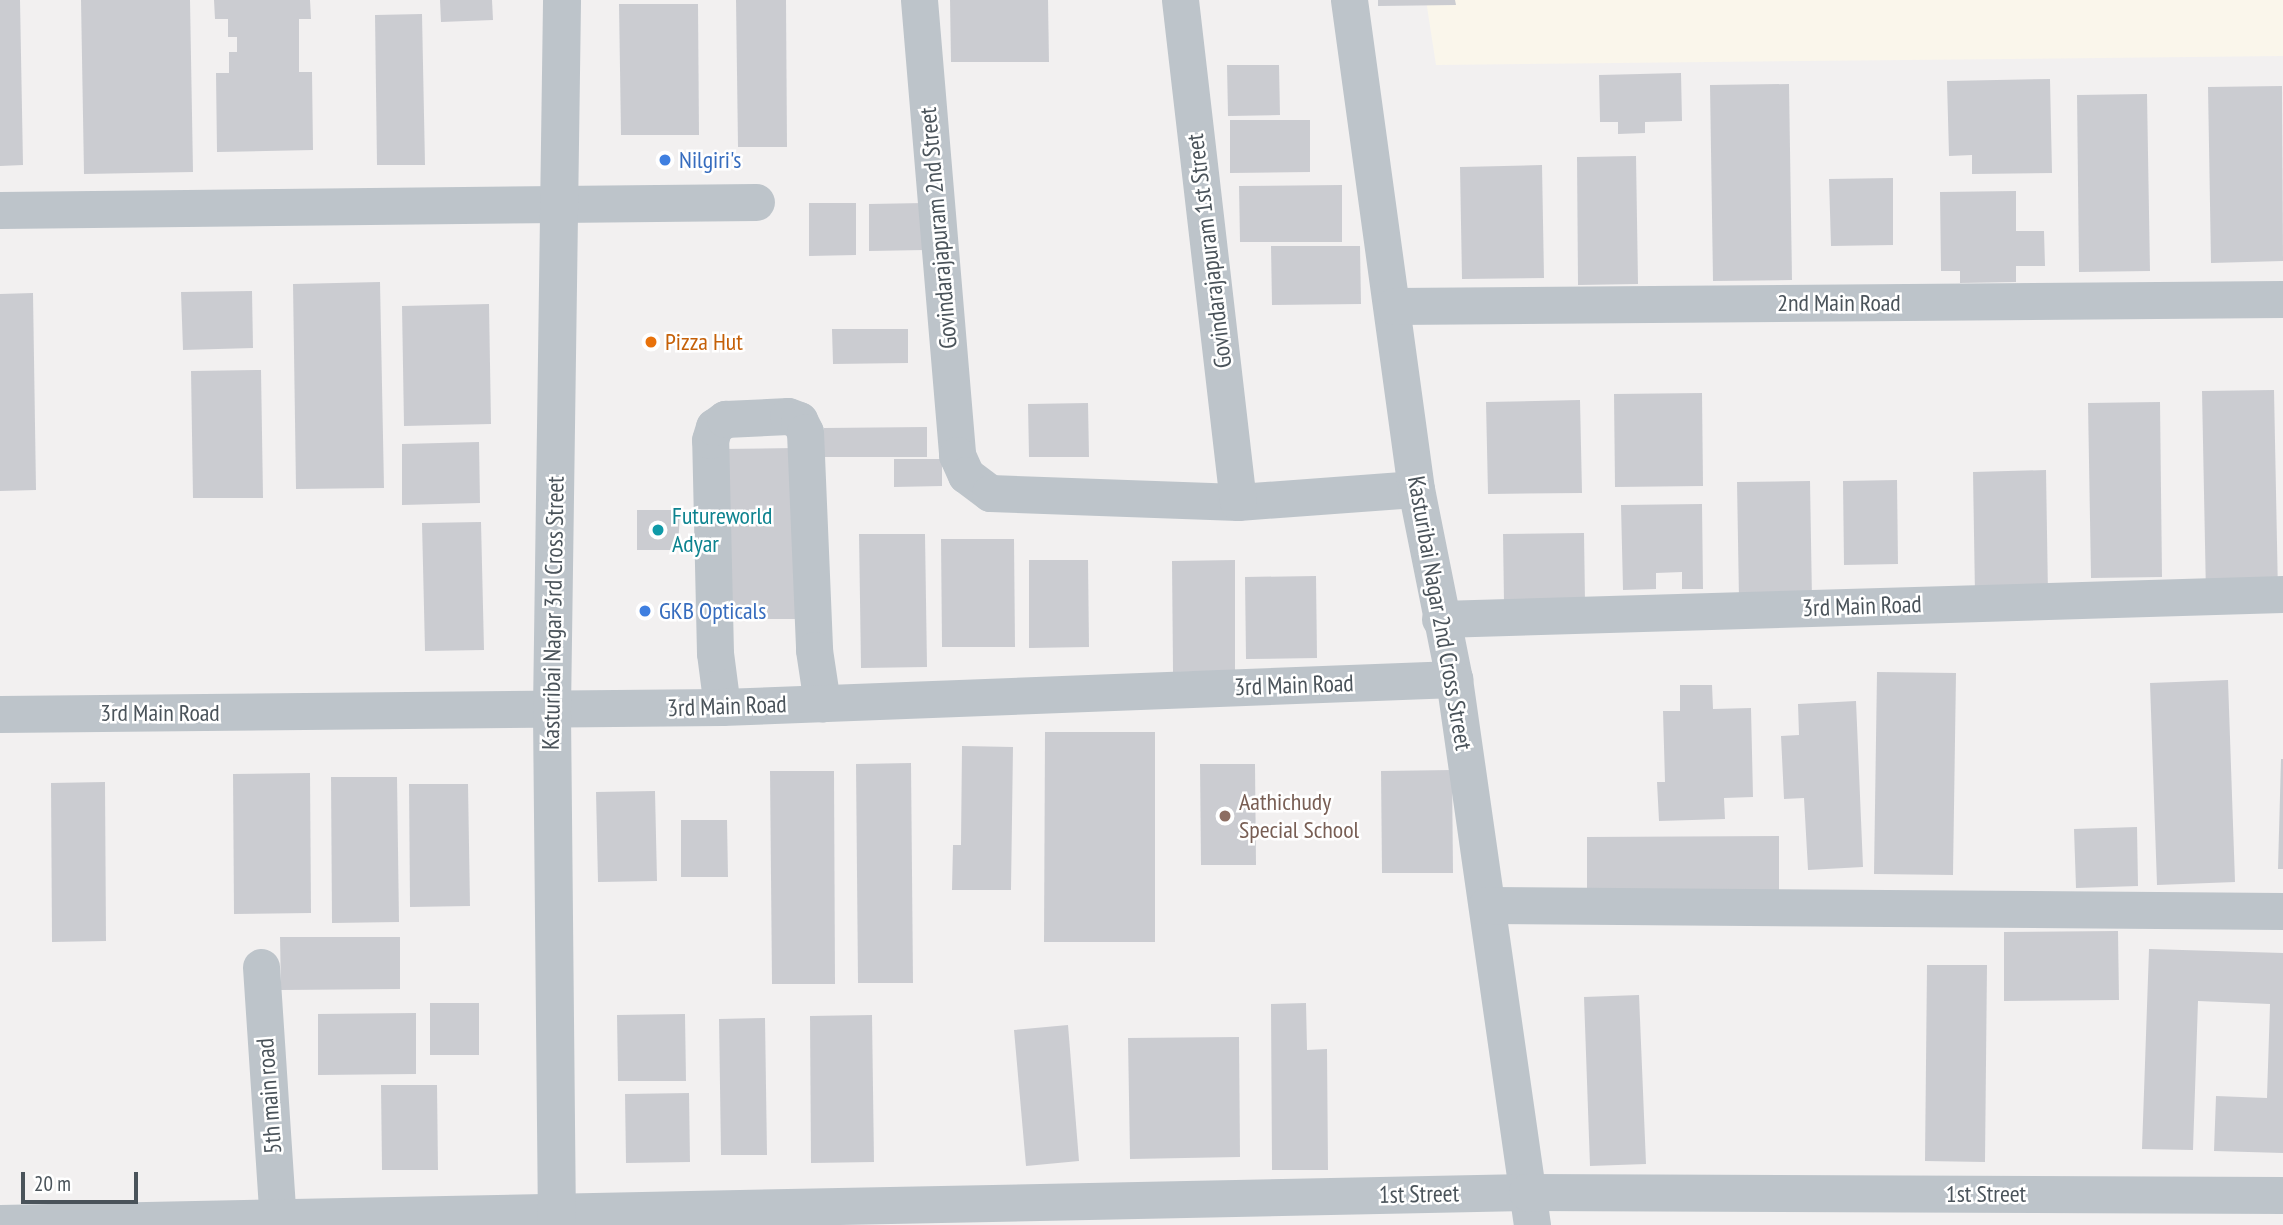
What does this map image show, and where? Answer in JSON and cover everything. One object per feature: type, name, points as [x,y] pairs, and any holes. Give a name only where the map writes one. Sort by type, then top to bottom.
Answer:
[{"type":"street","name":"Kasturibai Nagar 3rd Cross Street","points":[[556,1219],[552,710],[562,0]]},
{"type":"street","name":"Govindarajapuram 2nd Street","points":[[919,0],[957,455],[966,475],[990,493],[1238,502]]},
{"type":"street","name":"Govindarajapuram 1st Street","points":[[1180,0],[1238,502]]},
{"type":"street","name":"Kasturibai Nagar 2nd Cross Street","points":[[1349,0],[1394,306],[1416,489],[1454,679],[1530,1208]]},
{"type":"street","points":[[0,210],[559,200],[756,202]]},
{"type":"street","name":"2nd Main Road","points":[[1394,306],[2283,299]]},
{"type":"street","points":[[722,707],[715,653],[710,440],[713,427],[725,419],[788,416],[799,420],[805,432],[814,650],[822,704]]},
{"type":"street","points":[[1238,502],[1416,489]]},
{"type":"street","name":"3rd Main Road","points":[[1440,619],[2283,594]]},
{"type":"street","name":"3rd Main Road","points":[[0,714],[722,707],[1454,679]]},
{"type":"street","points":[[1487,905],[2283,911]]},
{"type":"street","name":"5th main road","points":[[261,967],[278,1222]]},
{"type":"street","name":"1st Street","points":[[0,1223],[1530,1208],[2283,1195]]},
{"type":"shaded area","points":[[1426,0],[2283,0],[2283,56],[1436,65]]},
{"type":"building","points":[[0,0],[20,0],[23,165],[0,166]]},
{"type":"building","points":[[81,0],[190,0],[193,172],[84,174]]},
{"type":"building","points":[[214,0],[310,0],[311,19],[299,19],[299,72],[312,72],[313,150],[217,152],[216,73],[229,73],[229,52],[237,52],[237,37],[228,37],[228,19],[215,19]]},
{"type":"building","points":[[440,0],[492,0],[493,20],[441,22]]},
{"type":"building","points":[[736,0],[786,0],[787,147],[738,147]]},
{"type":"building","points":[[950,0],[1048,0],[1049,62],[951,62]]},
{"type":"building","points":[[1378,0],[1455,0],[1456,5],[1378,6]]},
{"type":"building","points":[[619,4],[698,4],[699,135],[621,135]]},
{"type":"building","points":[[422,14],[425,165],[377,165],[375,15]]},
{"type":"building","points":[[1227,65],[1279,65],[1280,115],[1228,116]]},
{"type":"building","points":[[1681,73],[1682,121],[1645,122],[1645,133],[1618,134],[1618,122],[1600,122],[1599,75]]},
{"type":"building","points":[[2050,79],[2052,173],[1972,174],[1972,155],[1949,156],[1947,81]]},
{"type":"building","points":[[1789,84],[1792,280],[1713,281],[1710,85]]},
{"type":"building","points":[[2282,86],[2283,261],[2211,263],[2208,87]]},
{"type":"building","points":[[2147,94],[2150,271],[2079,272],[2077,95]]},
{"type":"building","points":[[1230,120],[1310,120],[1310,172],[1230,173]]},
{"type":"building","points":[[1636,156],[1638,284],[1578,285],[1577,157]]},
{"type":"building","points":[[1542,165],[1544,278],[1462,279],[1460,167]]},
{"type":"building","points":[[1893,178],[1893,245],[1831,246],[1829,179]]},
{"type":"building","points":[[1342,185],[1342,242],[1240,242],[1239,186]]},
{"type":"building","points":[[2016,191],[2016,231],[2044,231],[2045,266],[2016,266],[2016,282],[1960,283],[1960,271],[1941,271],[1940,192]]},
{"type":"building","points":[[809,203],[856,203],[856,255],[809,256]]},
{"type":"building","points":[[924,203],[925,250],[869,251],[869,204]]},
{"type":"building","points":[[1271,246],[1360,246],[1361,304],[1272,305]]},
{"type":"building","points":[[380,282],[384,488],[296,489],[293,284]]},
{"type":"building","points":[[252,291],[253,348],[183,350],[181,292]]},
{"type":"building","points":[[33,293],[36,490],[0,491],[0,294]]},
{"type":"building","points":[[489,304],[491,424],[404,426],[402,306]]},
{"type":"building","points":[[832,329],[908,329],[908,363],[833,364]]},
{"type":"building","points":[[261,370],[263,498],[193,498],[191,371]]},
{"type":"building","points":[[2274,390],[2278,594],[2206,595],[2202,391]]},
{"type":"building","points":[[1702,393],[1703,486],[1615,487],[1614,394]]},
{"type":"building","points":[[1580,400],[1582,493],[1488,494],[1486,402]]},
{"type":"building","points":[[2160,402],[2162,577],[2091,578],[2088,403]]},
{"type":"building","points":[[1088,403],[1089,457],[1029,457],[1028,404]]},
{"type":"building","points":[[927,427],[927,457],[824,457],[824,428]]},
{"type":"building","points":[[479,442],[480,503],[402,505],[402,444]]},
{"type":"building","points":[[796,448],[798,619],[722,619],[721,449]]},
{"type":"building","points":[[894,459],[942,459],[942,486],[894,487]]},
{"type":"building","points":[[2046,470],[2048,595],[1975,596],[1973,472]]},
{"type":"building","points":[[1897,480],[1898,564],[1844,565],[1843,481]]},
{"type":"building","points":[[1810,481],[1812,600],[1739,600],[1737,482]]},
{"type":"building","points":[[1702,504],[1703,589],[1682,589],[1682,572],[1656,573],[1656,589],[1623,590],[1621,505]]},
{"type":"building","name":"Futureworld Adyar","points":[[637,510],[680,510],[678,550],[637,550]]},
{"type":"building","points":[[481,522],[484,650],[425,651],[422,523]]},
{"type":"building","points":[[1584,533],[1585,602],[1504,603],[1503,534]]},
{"type":"building","points":[[859,534],[925,534],[927,667],[861,668]]},
{"type":"building","points":[[941,539],[1014,539],[1015,647],[942,647]]},
{"type":"building","points":[[1029,560],[1088,560],[1089,647],[1029,648]]},
{"type":"building","points":[[1235,560],[1235,671],[1173,672],[1172,561]]},
{"type":"building","points":[[1316,576],[1317,658],[1246,659],[1245,577]]},
{"type":"building","points":[[1877,672],[1956,673],[1953,875],[1874,874]]},
{"type":"building","points":[[2228,680],[2235,882],[2157,885],[2150,683]]},
{"type":"building","points":[[1680,685],[1712,685],[1713,709],[1751,708],[1753,797],[1724,798],[1725,819],[1659,821],[1657,782],[1665,782],[1663,711],[1680,711]]},
{"type":"building","points":[[1856,701],[1863,867],[1808,870],[1804,798],[1784,799],[1781,736],[1799,735],[1798,704]]},
{"type":"building","points":[[1045,732],[1155,732],[1155,942],[1044,942]]},
{"type":"building","points":[[962,746],[1013,747],[1011,890],[952,890],[953,845],[961,845]]},
{"type":"building","points":[[2281,759],[2283,869],[2278,869]]},
{"type":"building","points":[[911,763],[913,983],[858,983],[856,764]]},
{"type":"building","points":[[1200,764],[1255,764],[1256,865],[1201,865]]},
{"type":"building","points":[[1452,770],[1453,873],[1382,873],[1381,771]]},
{"type":"building","points":[[770,771],[834,771],[835,984],[772,984]]},
{"type":"building","points":[[310,773],[311,913],[234,914],[233,774]]},
{"type":"building","points":[[331,777],[397,777],[399,922],[332,923]]},
{"type":"building","points":[[105,782],[106,941],[52,942],[51,783]]},
{"type":"building","points":[[409,784],[468,784],[470,906],[410,907]]},
{"type":"building","points":[[655,791],[657,881],[598,882],[596,792]]},
{"type":"building","points":[[681,820],[727,820],[728,877],[681,877]]},
{"type":"building","points":[[2137,827],[2138,886],[2076,888],[2074,829]]},
{"type":"building","points":[[1779,836],[1779,898],[1587,899],[1587,837]]},
{"type":"building","points":[[2118,931],[2119,1000],[2004,1001],[2004,932]]},
{"type":"building","points":[[280,937],[400,937],[400,989],[281,990]]},
{"type":"building","points":[[2149,949],[2283,953],[2283,1153],[2214,1151],[2216,1096],[2267,1098],[2270,1004],[2198,1001],[2193,1150],[2142,1149]]},
{"type":"building","points":[[1927,965],[1987,965],[1985,1162],[1925,1161]]},
{"type":"building","points":[[1639,995],[1646,1164],[1590,1166],[1584,997]]},
{"type":"building","points":[[430,1003],[479,1003],[479,1055],[430,1055]]},
{"type":"building","points":[[1306,1003],[1307,1050],[1327,1049],[1328,1170],[1272,1170],[1271,1004]]},
{"type":"building","points":[[416,1013],[416,1074],[318,1075],[318,1014]]},
{"type":"building","points":[[685,1014],[686,1081],[618,1081],[617,1015]]},
{"type":"building","points":[[872,1015],[874,1162],[811,1163],[810,1016]]},
{"type":"building","points":[[765,1018],[767,1155],[721,1155],[719,1019]]},
{"type":"building","points":[[1068,1025],[1079,1161],[1026,1166],[1014,1030]]},
{"type":"building","points":[[1239,1037],[1240,1157],[1130,1159],[1128,1038]]},
{"type":"building","points":[[381,1085],[437,1085],[438,1170],[382,1170]]},
{"type":"building","points":[[689,1093],[690,1162],[626,1163],[625,1094]]},
{"type":"place","name":"Nilgiri's","points":[[665,160]]},
{"type":"place","name":"Pizza Hut","points":[[651,342]]},
{"type":"place","name":"Futureworld Adyar","points":[[658,530]]},
{"type":"place","name":"GKB Opticals","points":[[645,611]]},
{"type":"place","name":"Aathichudy Special School","points":[[1225,816]]}]
